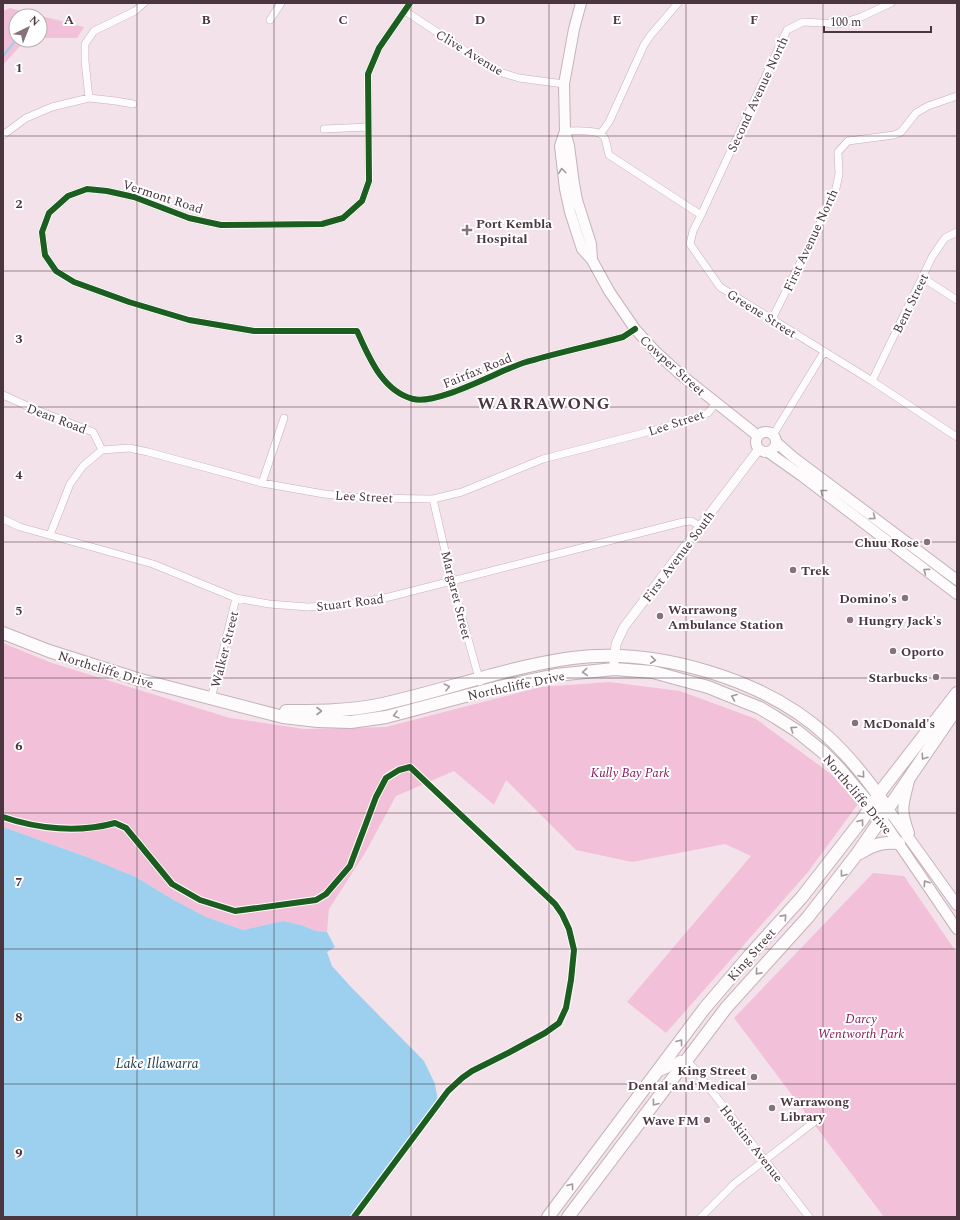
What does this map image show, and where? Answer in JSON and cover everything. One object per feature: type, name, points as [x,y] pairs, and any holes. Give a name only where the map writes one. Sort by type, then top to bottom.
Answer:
[{"type":"main road","name":"Cowper Street","points":[[581,3],[574,29],[564,84],[564,131],[560,146],[565,188],[570,212],[582,248],[592,260],[609,291],[635,329],[656,352],[680,374],[758,436]]},
{"type":"main road","name":"Cowper Street","points":[[564,131],[569,146],[574,184],[591,244],[592,260]]},
{"type":"main road","points":[[574,184],[570,190],[573,204],[570,212],[580,220],[586,228]]},
{"type":"main road","points":[[957,580],[793,457],[770,433],[764,432],[758,436],[756,444],[802,476],[957,594]]},
{"type":"main road","points":[[764,450],[775,447],[775,438]]},
{"type":"main road","name":"Northcliffe Drive","points":[[3,633],[49,651],[211,699],[283,717],[318,721],[350,722],[386,717],[482,692],[556,675],[614,669],[653,672],[678,678],[708,687],[760,708],[797,731],[824,753],[839,768],[871,806],[885,814],[915,848],[957,905]]},
{"type":"main road","name":"Northcliffe Drive","points":[[211,699],[283,711],[328,711],[377,705],[538,664],[573,658],[614,656],[668,661],[707,672],[741,684],[776,700],[802,717],[829,738],[879,795],[885,814],[899,843],[957,929]]},
{"type":"main road","name":"King Street","points":[[548,1217],[717,992],[802,897],[957,693]]},
{"type":"main road","name":"King Street","points":[[568,1217],[737,996],[808,917],[857,854],[957,708]]},
{"type":"main road","points":[[910,776],[903,804],[903,810],[904,819],[915,848]]},
{"type":"main road","points":[[857,854],[878,844],[899,843]]},
{"type":"street","points":[[89,98],[85,61],[85,44],[94,31],[135,11],[144,3]]},
{"type":"street","points":[[270,20],[281,3]]},
{"type":"street","name":"Vermont Road","points":[[357,331],[254,331],[189,320],[129,302],[74,282],[56,271],[45,255],[42,232],[49,213],[68,196],[87,190],[107,190],[134,197],[189,218],[221,225],[322,224],[343,218],[362,201],[369,181],[368,74],[379,48],[410,3]]},
{"type":"street","points":[[601,133],[609,122],[647,40],[678,3]]},
{"type":"street","name":"Second Avenue North","points":[[700,215],[787,30],[803,22],[839,24],[861,17],[891,3]]},
{"type":"street","name":"Clive Avenue","points":[[405,11],[496,71],[519,78],[564,84]]},
{"type":"street","name":"First Avenue North","points":[[772,319],[835,193],[839,174],[838,152],[848,141],[894,135],[901,132],[916,113],[928,106],[957,96]]},
{"type":"street","points":[[3,135],[26,118],[52,107],[89,98],[133,104]]},
{"type":"street","points":[[324,129],[368,127]]},
{"type":"street","points":[[564,131],[601,133]]},
{"type":"street","points":[[601,133],[609,155],[700,215]]},
{"type":"street","name":"Greene Street","points":[[700,215],[693,231],[690,244],[720,287],[957,437]]},
{"type":"street","name":"Bent Street","points":[[872,382],[932,257],[945,238],[957,232]]},
{"type":"street","points":[[923,278],[957,300]]},
{"type":"street","name":"Fairfax Road","points":[[357,331],[381,378],[398,392],[413,399],[426,400],[440,397],[522,364],[623,337],[635,329]]},
{"type":"street","points":[[775,438],[824,352]]},
{"type":"street","name":"Dean Road","points":[[3,396],[34,410],[93,432],[102,450]]},
{"type":"street","name":"Lee Street","points":[[102,450],[129,448],[262,483],[324,494],[366,498],[433,499],[462,492],[543,459],[655,430],[708,413],[716,403]]},
{"type":"street","points":[[262,483],[284,418]]},
{"type":"street","points":[[50,535],[70,484],[83,466],[102,450]]},
{"type":"street","name":"First Avenue South","points":[[614,669],[614,656],[617,640],[624,627],[700,526],[764,450]]},
{"type":"street","name":"Margaret Street","points":[[433,499],[452,581],[482,692]]},
{"type":"street","name":"Stuart Road","points":[[3,519],[20,527],[153,564],[236,598],[269,604],[300,607],[347,605],[389,598],[683,522],[695,522],[700,526]]},
{"type":"street","name":"Walker Street","points":[[211,699],[236,598]]},
{"type":"street","points":[[656,1073],[664,1071],[675,1060],[680,1059],[687,1061]]},
{"type":"street","name":"Hoskins Avenue","points":[[687,1061],[809,1217]]},
{"type":"street","points":[[702,1217],[728,1189],[814,1122]]},
{"type":"green space","points":[[8,9],[8,48],[18,48],[3,65],[3,11]]},
{"type":"green space","points":[[48,18],[84,27],[77,38],[48,38]]},
{"type":"green space","name":"Kully Bay Park","points":[[3,643],[52,663],[230,718],[304,729],[386,727],[541,687],[609,682],[680,691],[756,719],[831,774],[858,804],[808,872],[666,1033],[627,1002],[751,856],[725,844],[632,862],[576,850],[506,780],[494,805],[454,771],[396,796],[365,853],[329,909],[327,932],[316,931],[301,925],[283,921],[243,930],[206,917],[172,899],[136,877],[87,857],[3,827]]},
{"type":"green space","name":"Darcy Wentworth Park","points":[[873,873],[904,876],[957,953],[957,1217],[884,1217],[734,1018]]},
{"type":"water","name":"Lake Illawarra","points":[[3,827],[87,857],[136,877],[172,899],[206,917],[243,930],[283,921],[301,925],[316,931],[327,932],[335,947],[327,952],[332,966],[424,1061],[435,1084],[438,1101],[350,1217],[3,1217]]},
{"type":"waterway","points":[[3,56],[10,48]]},
{"type":"cycle path","points":[[410,3],[379,48],[368,74],[369,181],[362,201],[343,218],[322,224],[221,225],[189,218],[134,197],[107,191],[87,189],[68,196],[49,213],[42,232],[45,255],[56,271],[74,282],[129,302],[189,320],[254,331],[357,331],[372,362],[385,381],[402,395],[413,399],[424,400],[452,393],[523,363],[623,337],[635,329]]},
{"type":"cycle path","points":[[3,817],[44,827],[73,829],[115,823],[126,828],[172,884],[200,900],[235,911],[316,900],[326,894],[350,866],[376,797],[386,778],[399,770],[410,767],[555,904],[562,914],[569,929],[574,950],[566,1008],[559,1023],[545,1033],[472,1071],[448,1091],[354,1217]]},
{"type":"place","name":"Port Kembla Hospital","points":[[467,230]]},
{"type":"place","name":"Chuu Rose","points":[[927,542]]},
{"type":"place","name":"Trek","points":[[793,570]]},
{"type":"place","name":"Domino's","points":[[905,598]]},
{"type":"place","name":"Warrawong Ambulance Station","points":[[660,616]]},
{"type":"place","name":"Hungry Jack's","points":[[850,620]]},
{"type":"place","name":"Oporto","points":[[893,651]]},
{"type":"place","name":"Starbucks","points":[[936,677]]},
{"type":"place","name":"McDonald's","points":[[855,723]]},
{"type":"place","name":"King Street Dental and Medical","points":[[754,1077]]},
{"type":"place","name":"Warrawong Library","points":[[772,1108]]},
{"type":"place","name":"Wave FM","points":[[707,1120]]},
{"type":"district","name":"WARRAWONG","points":[[544,403]]}]
